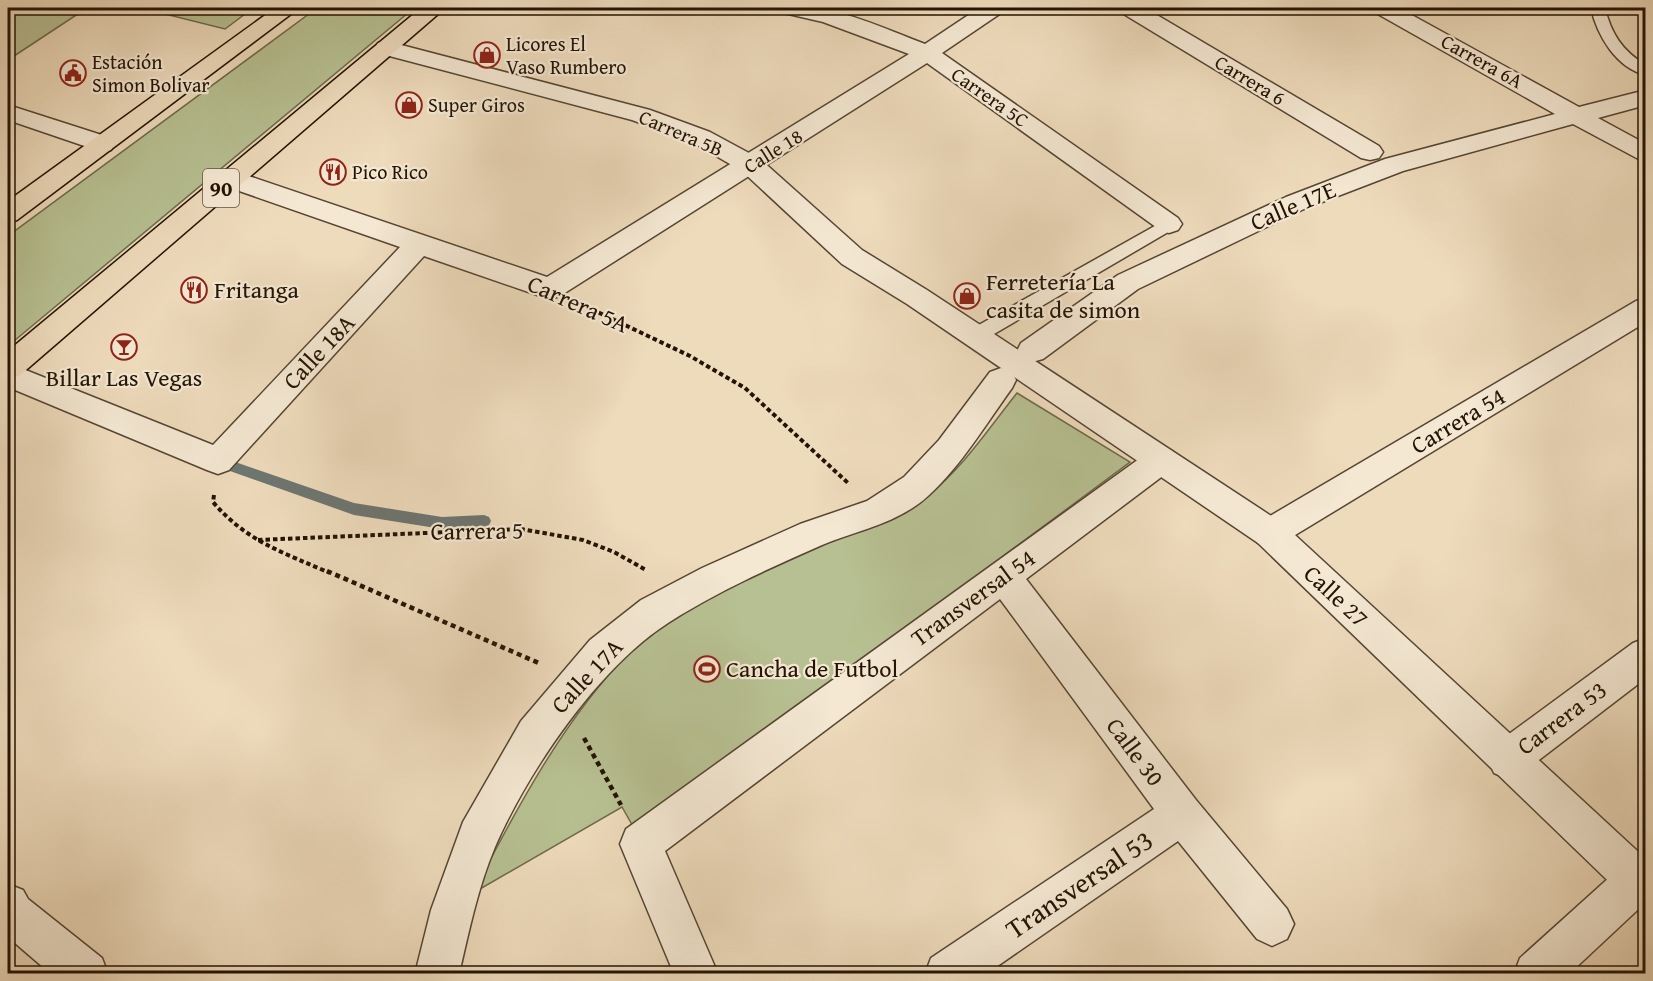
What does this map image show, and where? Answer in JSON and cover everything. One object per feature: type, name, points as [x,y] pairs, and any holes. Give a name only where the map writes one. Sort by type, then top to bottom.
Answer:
[{"type":"highway","points":[[8,214],[288,8]]},
{"type":"highway","name":"90","points":[[8,369],[434,8]]},
{"type":"street","name":"Carrera 5C","points":[[792,8],[830,17],[927,53],[1169,224]]},
{"type":"street","name":"Calle 18","points":[[550,289],[751,165],[927,53],[993,8]]},
{"type":"street","name":"Carrera 6","points":[[1130,8],[1370,152]]},
{"type":"street","name":"Carrera 6A","points":[[1384,8],[1579,115],[1646,155]]},
{"type":"street","name":"Carrera 5B","points":[[386,48],[641,115],[702,137],[751,165],[852,257],[983,342]]},
{"type":"street","points":[[1579,115],[1646,97]]},
{"type":"street","points":[[8,112],[102,144]]},
{"type":"street","name":"Calle 17E","points":[[1036,365],[1128,282],[1295,202],[1394,165],[1579,115]]},
{"type":"street","name":"Carrera 5A","points":[[231,179],[550,289]]},
{"type":"street","name":"Calle 18A","points":[[218,461],[419,244]]},
{"type":"street","name":"Carrera 54","points":[[1270,533],[1646,308]]},
{"type":"street","name":"Calle 27","points":[[983,342],[1036,365],[1161,460],[1270,533],[1642,885]]},
{"type":"street","points":[[8,375],[218,461]]},
{"type":"street","points":[[878,511],[916,487],[950,449],[1001,380]]},
{"type":"street","name":"Transversal 54","points":[[641,844],[1161,460]]},
{"type":"street","name":"Calle 17A","points":[[437,974],[452,910],[478,837],[535,734],[571,689],[611,645],[654,612],[714,579],[812,534],[878,511]]},
{"type":"street","name":"Calle 30","points":[[1004,576],[1182,814],[1272,924]]},
{"type":"street","name":"Carrera 53","points":[[1508,759],[1646,655]]},
{"type":"street","name":"Transversal 53","points":[[947,974],[1182,814]]},
{"type":"street","points":[[641,844],[696,974]]},
{"type":"street","points":[[1536,974],[1642,885]]},
{"type":"street","points":[[8,905],[13,914],[86,974]]},
{"type":"lane","points":[[1598,8],[1605,34],[1618,52],[1646,71]]},
{"type":"lane","points":[[983,342],[1169,224]]},
{"type":"path","name":"Carrera 5A","points":[[550,289],[690,356],[745,388],[878,511]]},
{"type":"path","points":[[218,461],[213,502],[229,521],[254,540],[571,689],[641,844]]},
{"type":"path","name":"Carrera 5","points":[[254,540],[392,535],[484,527],[528,528],[584,541],[623,558],[684,595]]},
{"type":"green space","points":[[8,8],[87,8],[8,60]]},
{"type":"green space","points":[[141,8],[253,8],[225,29]]},
{"type":"green space","points":[[317,8],[414,8],[8,346],[8,236]]},
{"type":"green space","points":[[1017,393],[1130,462],[635,830],[622,807],[473,893],[524,797],[564,734],[608,676],[651,631],[732,581],[793,553],[886,521],[913,506],[952,473]]},
{"type":"waterway","points":[[218,461],[354,509],[442,523],[484,521]]},
{"type":"place","name":"Licores El Vaso Rumbero","points":[[487,55]]},
{"type":"place","name":"Estación Simon Bolivar","points":[[73,73]]},
{"type":"place","name":"Super Giros","points":[[409,105]]},
{"type":"place","name":"Pico Rico","points":[[333,172]]},
{"type":"place","name":"Fritanga","points":[[194,290]]},
{"type":"place","name":"Ferretería La casita de simon","points":[[967,296]]},
{"type":"place","name":"Billar Las Vegas","points":[[124,347]]},
{"type":"place","name":"Cancha de Futbol","points":[[707,669]]}]
